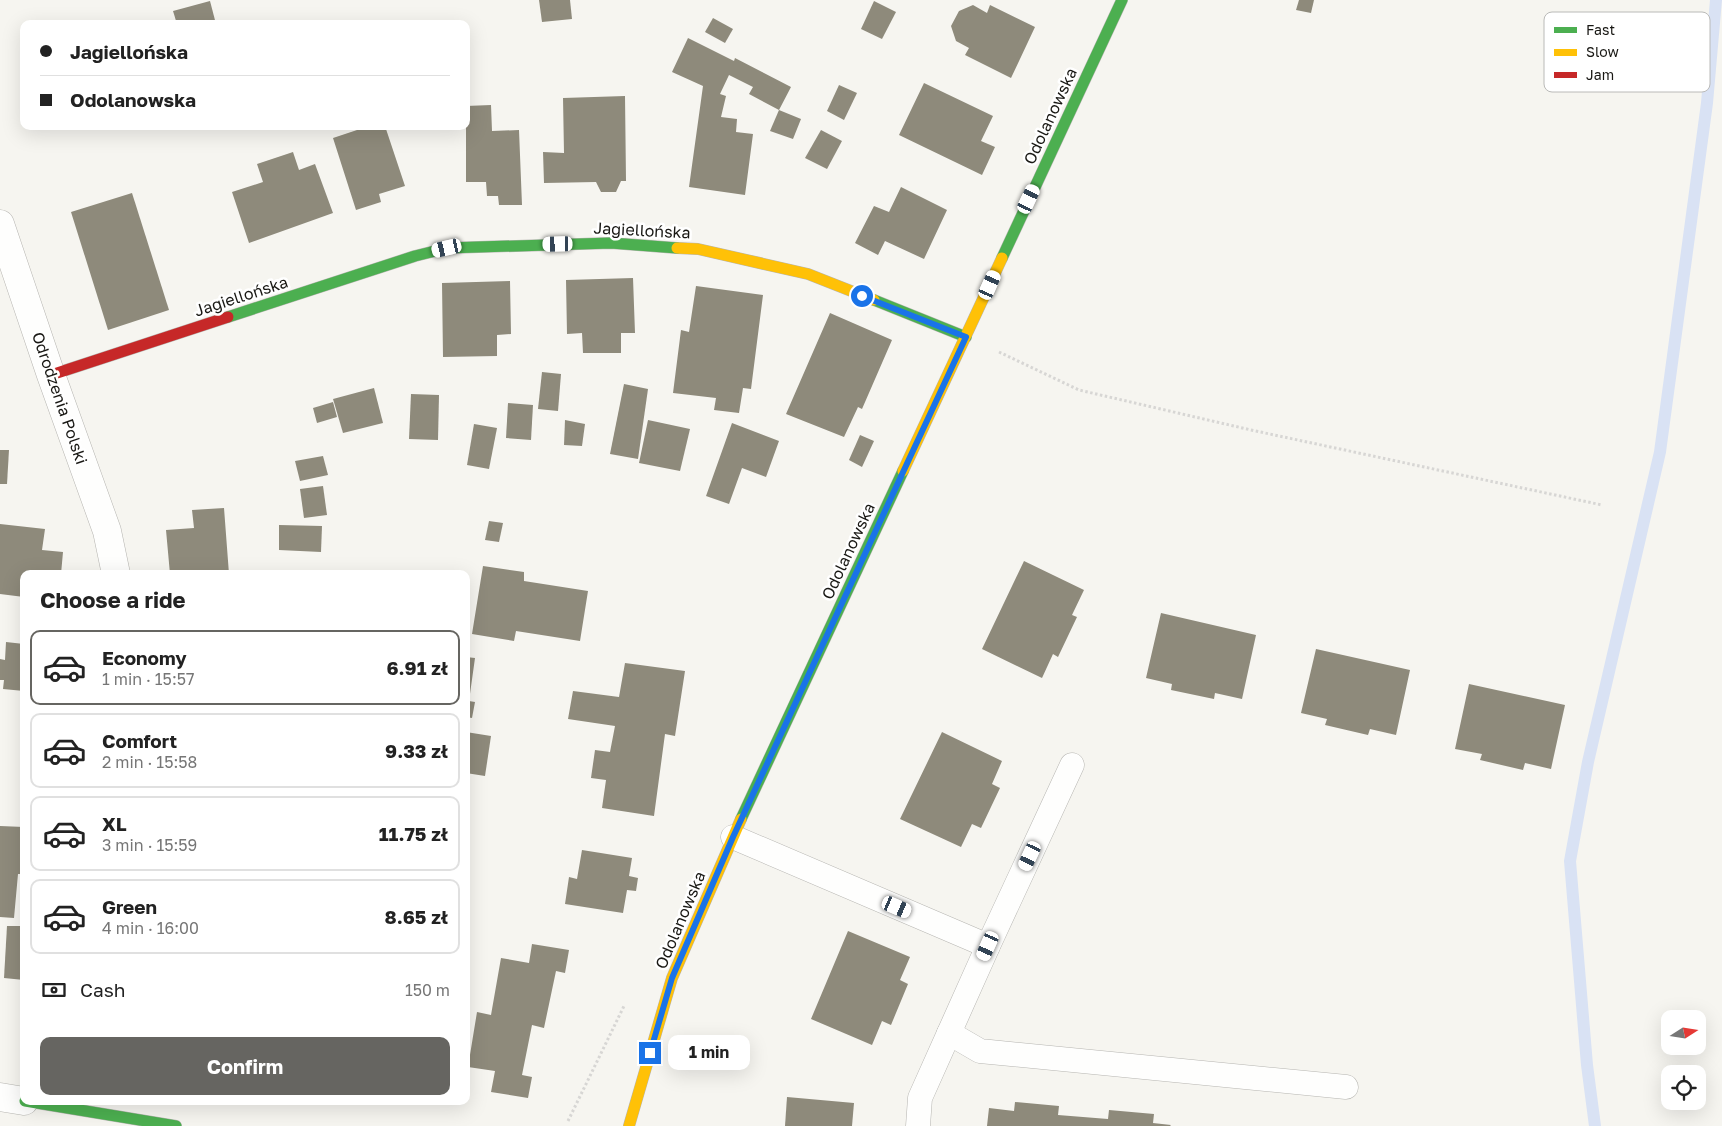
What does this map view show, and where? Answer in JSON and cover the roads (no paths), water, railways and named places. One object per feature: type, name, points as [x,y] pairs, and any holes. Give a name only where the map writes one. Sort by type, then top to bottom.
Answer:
[{"type":"street","name":"Odolanowska","points":[[629,1126],[672,978],[733,837],[1029,199],[1114,3]]},
{"type":"street","name":"Odrodzenia Polski","points":[[0,224],[51,375],[107,531],[115,570]]},
{"type":"street","name":"Jagiellońska","points":[[51,375],[415,256],[447,248],[486,246],[611,243],[698,249],[808,274],[966,337]]},
{"type":"street","points":[[0,1097],[20,1100]]},
{"type":"street","points":[[54,1105],[128,1115],[176,1126]]},
{"type":"lane","points":[[918,1126],[920,1098],[1072,765]]},
{"type":"lane","points":[[733,837],[988,946]]},
{"type":"lane","points":[[949,1033],[980,1051],[1346,1087]]},
{"type":"waterway","points":[[1710,69],[1716,0]]},
{"type":"waterway","points":[[1595,1126],[1587,1065],[1570,861],[1588,762],[1660,452],[1708,92]]}]
